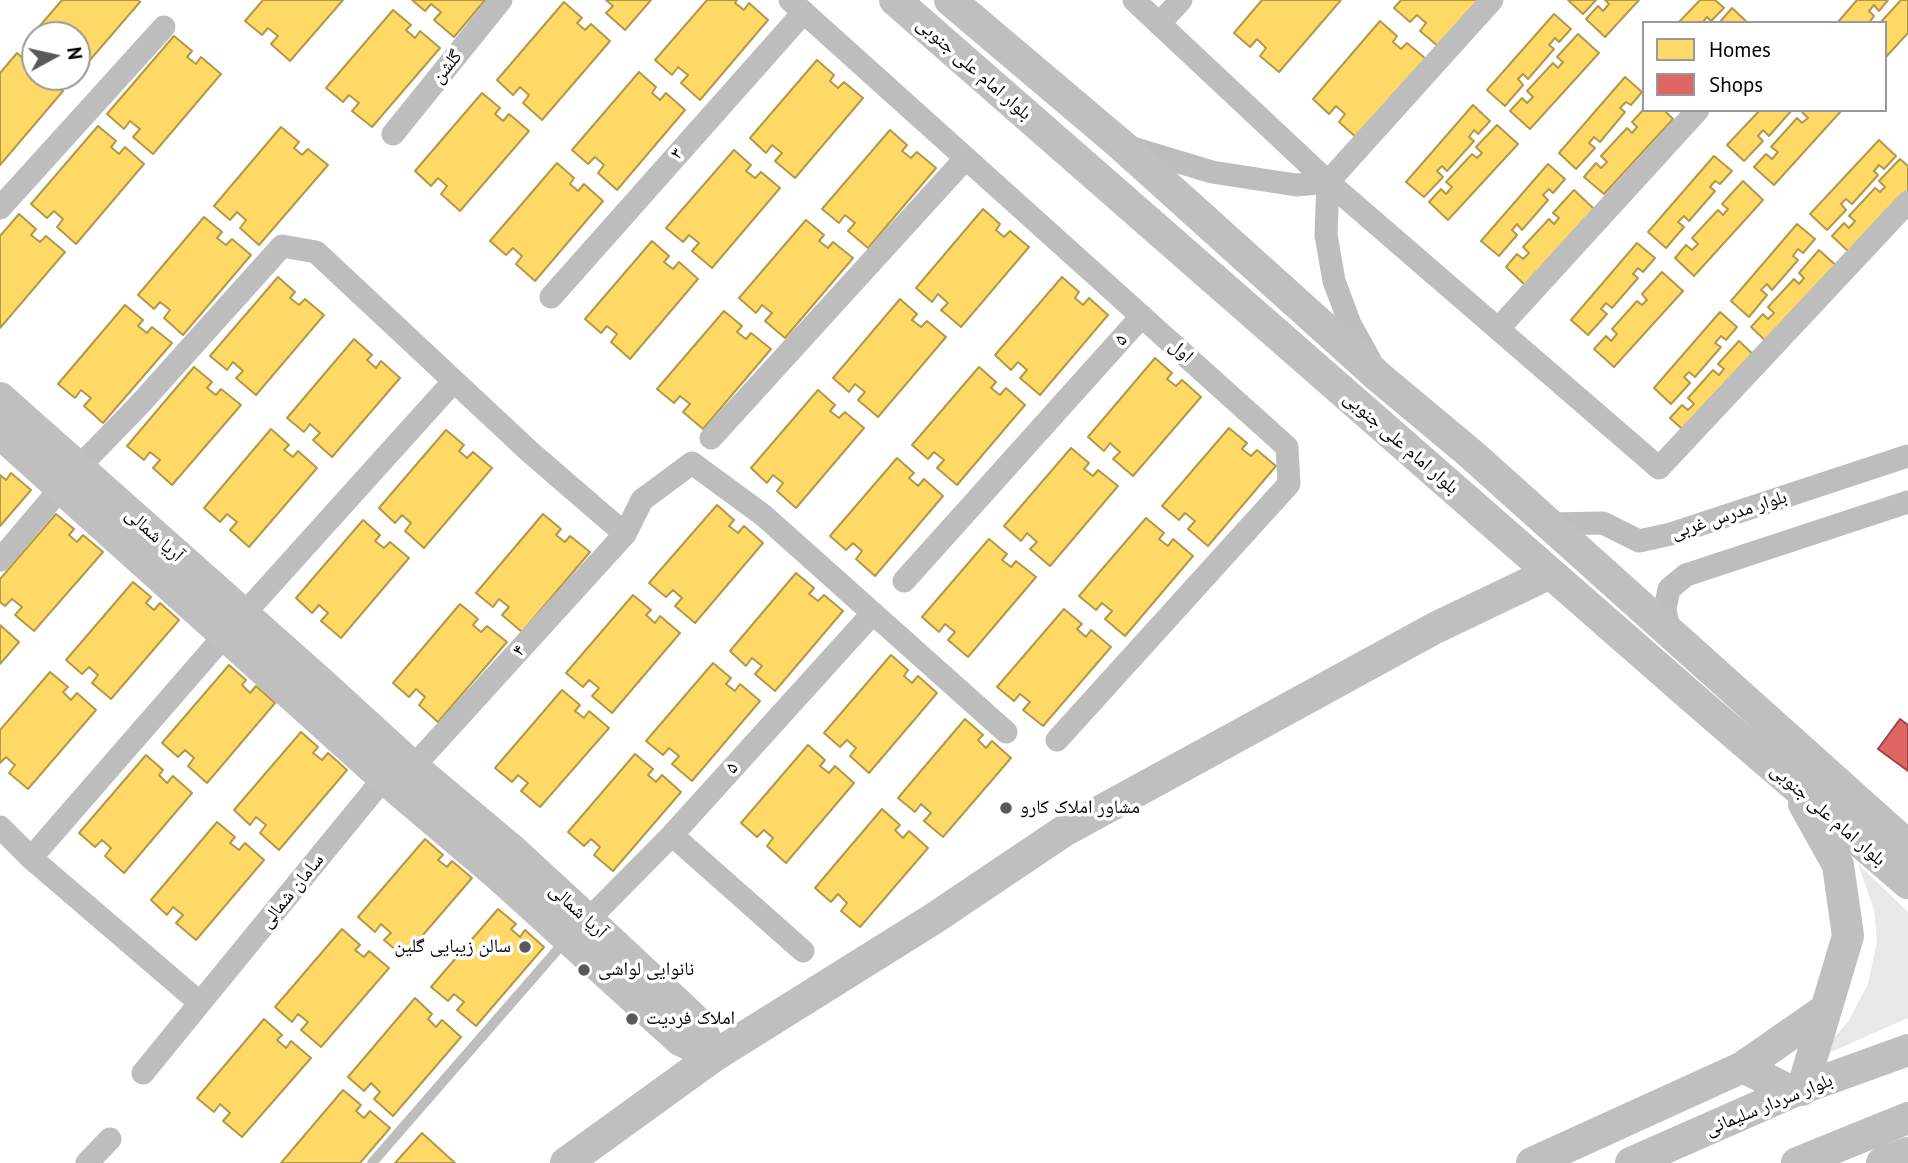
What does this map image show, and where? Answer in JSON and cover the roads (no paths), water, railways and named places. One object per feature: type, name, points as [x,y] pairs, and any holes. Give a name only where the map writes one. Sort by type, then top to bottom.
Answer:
[{"type":"main road","name":"بلوار امام علی جنوبی","points":[[895,0],[1908,883]]},
{"type":"main road","name":"بلوار امام علی جنوبی","points":[[950,0],[1119,143],[1386,384],[1471,454],[1669,631],[1893,824],[1908,846]]},
{"type":"main road","points":[[1369,415],[1386,384]]},
{"type":"main road","name":"آریا شمالی","points":[[0,398],[70,478],[234,625],[321,683],[398,773],[512,850],[578,929],[697,1022],[714,1056]]},
{"type":"main road","name":"آریا شمالی","points":[[0,433],[70,478]]},
{"type":"main road","points":[[566,1163],[714,1056],[933,919],[1064,831],[1435,628],[1550,573]]},
{"type":"main road","points":[[1743,1067],[1797,1091],[1848,936],[1838,864],[1794,785]]},
{"type":"main road","points":[[1532,1163],[1743,1067],[1825,1010]]},
{"type":"main road","name":"بلوار سردار سلیمانی","points":[[1631,1163],[1797,1091],[1908,1050]]},
{"type":"main road","points":[[1851,1146],[1908,1118]]},
{"type":"main road","points":[[1797,1163],[1851,1146],[1908,1137]]},
{"type":"main road","points":[[1882,1163],[1908,1153]]},
{"type":"street","name":"گلشن","points":[[393,134],[500,0]]},
{"type":"street","points":[[1134,0],[1328,182],[1660,468],[1908,202]]},
{"type":"street","points":[[1159,24],[1181,0]]},
{"type":"street","points":[[1386,384],[1350,324],[1334,281],[1326,235],[1328,182],[1492,0]]},
{"type":"street","name":"اول","points":[[797,6],[1287,447],[1289,484],[1057,740]]},
{"type":"street","name":"۳","points":[[551,297],[797,6]]},
{"type":"street","points":[[0,208],[164,27]]},
{"type":"street","points":[[1498,329],[1696,112]]},
{"type":"street","points":[[1119,143],[1212,172],[1296,185],[1328,182]]},
{"type":"street","points":[[711,438],[966,158]]},
{"type":"street","points":[[0,560],[70,478],[282,246],[316,252],[530,452],[625,534]]},
{"type":"street","name":"۵","points":[[904,581],[1142,316]]},
{"type":"street","points":[[31,858],[234,625],[454,381]]},
{"type":"street","name":"بلوار مدرس غربی","points":[[1549,524],[1603,523],[1639,541],[1671,534],[1908,456]]},
{"type":"street","name":"۴","points":[[398,773],[625,534],[642,500],[692,463],[764,516],[873,613]]},
{"type":"street","points":[[1669,631],[1665,609],[1669,589],[1686,575],[1908,502]]},
{"type":"street","points":[[873,613],[1006,732]]},
{"type":"street","name":"۵","points":[[578,929],[672,835],[873,613]]},
{"type":"street","name":"سامان شمالی","points":[[143,1073],[398,773]]},
{"type":"street","points":[[0,827],[31,858],[200,1003]]},
{"type":"street","points":[[672,835],[803,951]]},
{"type":"street","points":[[88,1163],[110,1139]]},
{"type":"lane","points":[[372,1163],[578,929]]},
{"type":"place","name":"مشاور املاک کارو","points":[[1006,808]]},
{"type":"place","name":"سالن زیبایی گلین","points":[[525,947]]},
{"type":"place","name":"نانوایی لواشی","points":[[584,970]]},
{"type":"place","name":"املاک فردیت","points":[[632,1019]]}]
